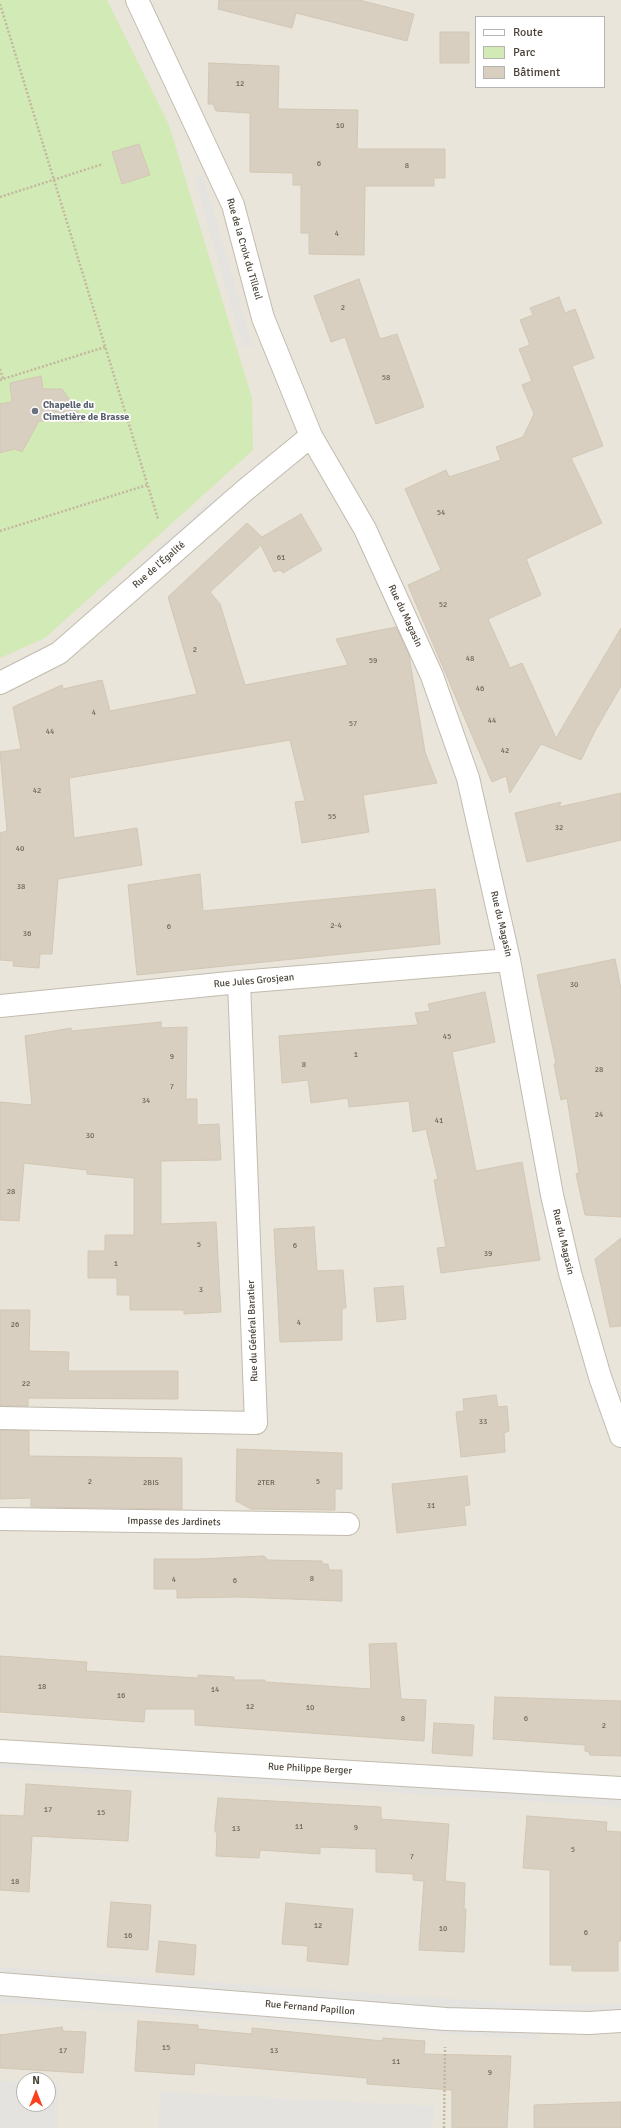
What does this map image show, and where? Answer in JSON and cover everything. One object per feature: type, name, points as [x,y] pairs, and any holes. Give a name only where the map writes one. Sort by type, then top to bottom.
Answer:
[{"type":"street","name":"Rue de la Croix du Tilleul","points":[[137,0],[233,205],[263,318],[311,436]]},
{"type":"street","name":"Rue de l'Égalité","points":[[0,683],[59,653],[244,491],[311,436]]},
{"type":"street","name":"Rue du Magasin","points":[[311,436],[365,529],[432,676],[468,778],[509,960],[552,1195],[570,1273],[600,1377],[621,1436]]},
{"type":"street","name":"Rue Jules Grosjean","points":[[0,1006],[239,982],[509,960]]},
{"type":"street","name":"Rue du Général Baratier","points":[[0,1418],[256,1423],[239,982]]},
{"type":"street","name":"Impasse des Jardinets","points":[[0,1519],[348,1524]]},
{"type":"street","name":"Rue Philippe Berger","points":[[0,1751],[621,1788]]},
{"type":"street","name":"Rue Fernand Papillon","points":[[0,1984],[446,2019],[589,2023],[621,2021]]},
{"type":"path","points":[[0,4],[158,519]]},
{"type":"path","points":[[0,197],[103,164]]},
{"type":"path","points":[[0,369],[2,379],[105,347]]},
{"type":"path","points":[[0,531],[148,485]]},
{"type":"path","points":[[444,2128],[446,2019]]},
{"type":"shaded area","points":[[0,0],[621,0],[621,2128],[0,2128]]},
{"type":"shaded area","points":[[203,176],[253,347],[243,346],[194,178]]},
{"type":"shaded area","points":[[214,497],[220,503],[128,588],[122,582]]},
{"type":"shaded area","points":[[0,1758],[621,1798],[621,1807],[0,1768]]},
{"type":"shaded area","points":[[0,1967],[538,2005],[621,2004],[621,2012],[546,2015],[0,1976]]},
{"type":"shaded area","points":[[0,1993],[540,2032],[538,2040],[79,2009],[0,2003]]},
{"type":"shaded area","points":[[0,2081],[16,2082],[16,2112],[56,2112],[56,2083],[59,2083],[57,2128],[0,2128]]},
{"type":"shaded area","points":[[160,2092],[434,2106],[432,2128],[158,2128]]},
{"type":"green space","points":[[0,0],[107,0],[169,125],[252,398],[253,450],[45,638],[0,658]]},
{"type":"building","points":[[219,0],[359,0],[414,14],[407,41],[296,13],[292,28],[218,9]]},
{"type":"building","points":[[440,32],[469,32],[469,63],[440,63]]},
{"type":"building","points":[[209,63],[279,66],[278,109],[358,110],[357,149],[445,149],[445,178],[434,178],[434,186],[365,186],[364,255],[309,254],[309,233],[301,233],[301,185],[293,185],[293,173],[250,172],[250,113],[216,111],[213,104],[208,104]]},
{"type":"building","points":[[139,144],[150,175],[122,184],[112,152]]},
{"type":"building","points":[[359,279],[380,339],[397,334],[424,407],[376,424],[345,337],[331,342],[314,296]]},
{"type":"building","points":[[559,297],[565,313],[575,309],[594,358],[572,366],[603,446],[571,458],[602,523],[526,559],[541,595],[488,619],[510,668],[522,663],[556,738],[621,628],[621,686],[595,731],[581,760],[541,744],[510,793],[506,776],[492,782],[408,585],[441,570],[405,489],[446,470],[449,477],[501,460],[496,447],[523,437],[534,414],[522,385],[532,381],[519,349],[530,345],[520,320],[533,315],[530,308]]},
{"type":"building","name":"Chapelle du Cimetière de Brasse","points":[[41,376],[43,389],[62,389],[85,422],[39,421],[22,452],[15,449],[0,453],[0,404],[12,402],[10,383]]},
{"type":"building","points":[[301,514],[322,550],[283,573],[280,570],[274,572],[261,545],[210,592],[220,604],[245,685],[348,665],[336,639],[396,627],[409,655],[425,752],[437,783],[363,795],[369,832],[302,843],[295,802],[305,801],[290,740],[69,778],[74,838],[137,828],[142,865],[58,879],[52,954],[40,954],[39,968],[13,966],[14,961],[0,960],[0,833],[7,831],[0,752],[21,749],[13,707],[62,685],[63,689],[102,680],[110,711],[197,694],[168,597],[247,523],[262,537]]},
{"type":"building","points":[[621,793],[621,840],[527,862],[515,813],[561,802],[559,807]]},
{"type":"building","points":[[200,874],[203,911],[435,889],[440,944],[137,975],[128,885]]},
{"type":"building","points":[[615,959],[621,989],[621,1217],[585,1215],[576,1174],[579,1173],[567,1098],[561,1100],[554,1064],[556,1063],[537,975]]},
{"type":"building","points":[[485,992],[495,1042],[452,1052],[476,1171],[522,1162],[540,1260],[441,1273],[437,1248],[446,1247],[434,1180],[438,1179],[426,1129],[413,1132],[409,1101],[349,1107],[348,1098],[311,1103],[308,1080],[282,1083],[279,1036],[418,1025],[415,1013],[430,1011],[428,1004]]},
{"type":"building","points":[[161,1022],[161,1028],[187,1027],[186,1099],[197,1099],[197,1125],[219,1124],[221,1160],[161,1161],[161,1224],[216,1222],[221,1312],[184,1314],[184,1310],[130,1310],[130,1295],[117,1295],[117,1278],[88,1278],[88,1251],[105,1251],[105,1235],[134,1235],[134,1178],[87,1174],[87,1170],[24,1163],[19,1221],[0,1220],[0,1102],[32,1105],[25,1036],[71,1028],[72,1031]]},
{"type":"building","points":[[314,1227],[317,1271],[343,1270],[346,1308],[342,1308],[342,1340],[280,1342],[274,1229]]},
{"type":"building","points":[[621,1238],[621,1326],[610,1327],[595,1259]]},
{"type":"building","points":[[403,1286],[406,1319],[377,1322],[374,1288]]},
{"type":"building","points":[[0,1310],[30,1310],[29,1351],[69,1352],[68,1371],[178,1371],[178,1399],[28,1398],[28,1406],[0,1406]]},
{"type":"building","points":[[496,1395],[498,1407],[507,1406],[509,1431],[504,1433],[505,1452],[461,1457],[456,1412],[464,1411],[463,1399]]},
{"type":"building","points":[[0,1430],[29,1431],[29,1456],[182,1458],[182,1509],[31,1507],[31,1498],[0,1499]]},
{"type":"building","points":[[237,1449],[342,1453],[342,1489],[335,1489],[335,1510],[251,1509],[236,1501]]},
{"type":"building","points":[[467,1476],[470,1505],[464,1506],[466,1525],[397,1533],[392,1484]]},
{"type":"building","points":[[264,1556],[268,1560],[322,1561],[322,1564],[328,1564],[329,1570],[342,1570],[342,1601],[239,1597],[177,1598],[177,1589],[154,1589],[154,1559],[199,1559]]},
{"type":"building","points":[[396,1643],[401,1699],[426,1700],[424,1741],[195,1725],[195,1709],[145,1709],[144,1722],[0,1712],[0,1656],[87,1662],[86,1671],[198,1678],[198,1675],[234,1677],[234,1680],[265,1680],[265,1682],[371,1689],[369,1644]]},
{"type":"building","points":[[495,1697],[621,1701],[621,1756],[590,1755],[589,1752],[585,1751],[585,1745],[493,1739]]},
{"type":"building","points":[[434,1723],[474,1725],[472,1756],[432,1753]]},
{"type":"building","points":[[26,1784],[131,1791],[128,1841],[32,1836],[29,1892],[0,1890],[0,1815],[24,1816]]},
{"type":"building","points":[[218,1798],[381,1807],[381,1819],[449,1824],[445,1881],[465,1883],[464,1909],[466,1909],[464,1952],[419,1950],[424,1881],[413,1880],[413,1874],[376,1872],[376,1849],[320,1847],[320,1854],[260,1850],[259,1858],[216,1856],[217,1832],[215,1832],[215,1827]]},
{"type":"building","points":[[527,1816],[607,1822],[606,1831],[621,1832],[621,1941],[618,1941],[618,1971],[572,1971],[572,1965],[550,1965],[550,1870],[523,1868]]},
{"type":"building","points":[[111,1902],[151,1905],[148,1950],[107,1947]]},
{"type":"building","points":[[286,1903],[353,1909],[348,1965],[307,1961],[308,1946],[282,1944]]},
{"type":"building","points":[[159,1941],[196,1945],[194,1975],[156,1972]]},
{"type":"building","points":[[138,2021],[198,2025],[198,2029],[252,2034],[252,2028],[383,2041],[383,2038],[425,2041],[424,2054],[511,2056],[507,2128],[452,2128],[452,2090],[367,2084],[367,2078],[195,2063],[194,2075],[135,2071]]},
{"type":"building","points":[[62,2027],[63,2031],[86,2032],[83,2073],[0,2068],[0,2035]]},
{"type":"building","points":[[621,2102],[621,2128],[534,2128],[534,2105]]},
{"type":"place","name":"Chapelle du Cimetière de Brasse","points":[[35,411]]}]
